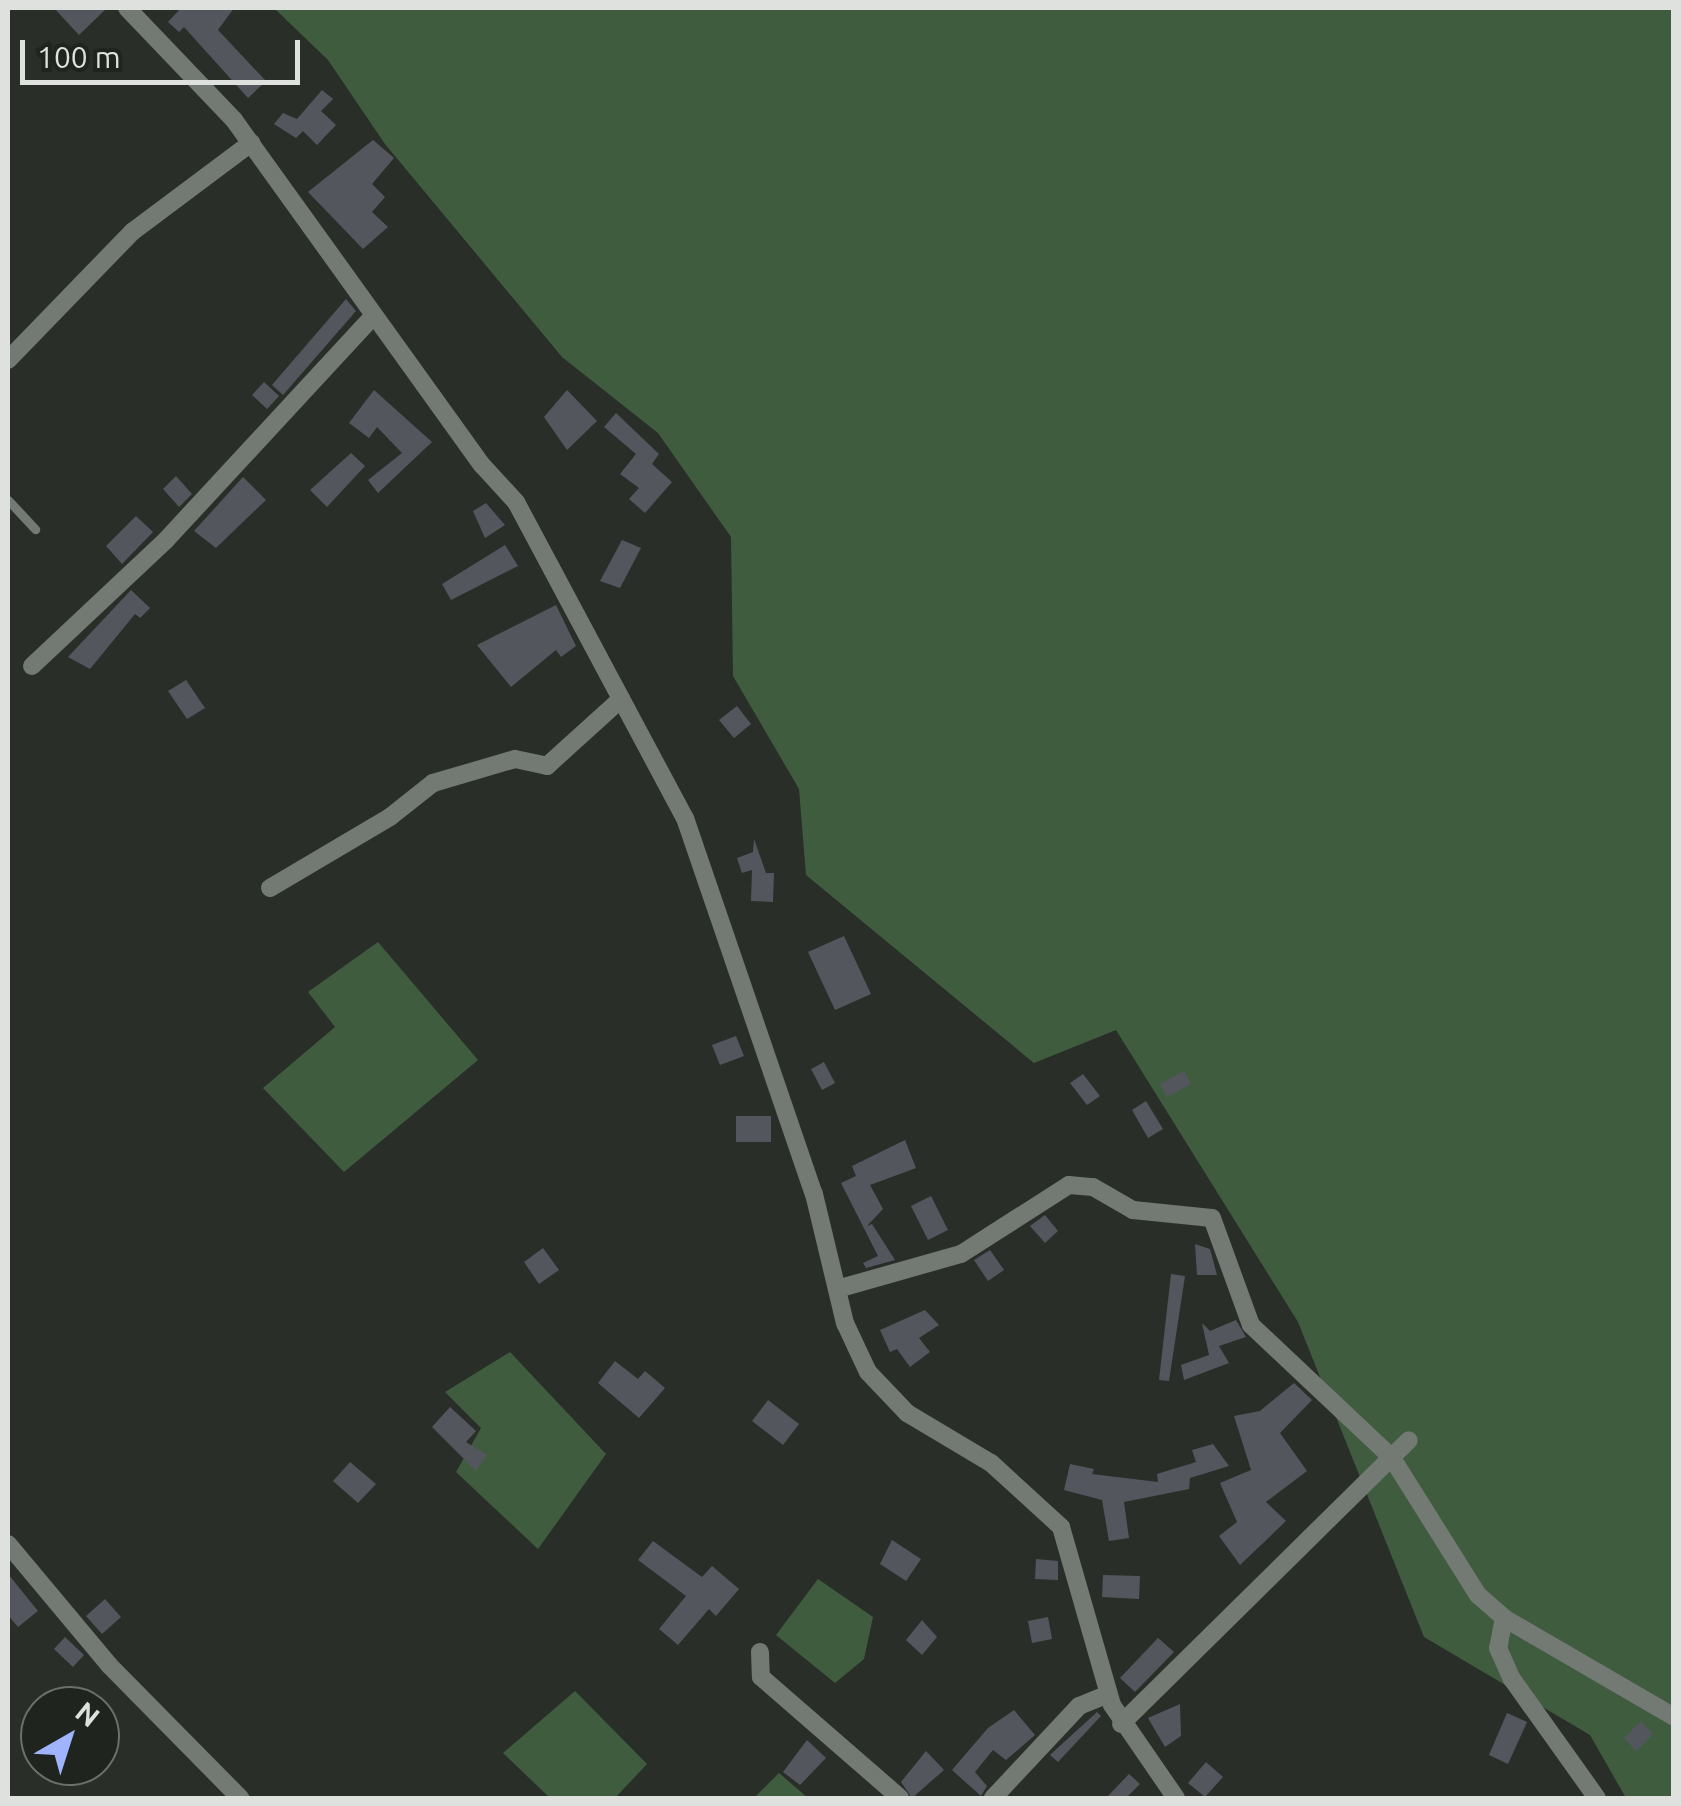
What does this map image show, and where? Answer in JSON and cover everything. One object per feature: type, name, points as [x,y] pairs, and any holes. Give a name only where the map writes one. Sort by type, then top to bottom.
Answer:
[{"type":"street","points":[[127,8],[250,144],[516,502],[685,818],[814,1194],[837,1289],[868,1372],[907,1414],[991,1463],[1061,1528],[1108,1694],[1122,1724],[1176,1798]]},
{"type":"street","points":[[8,360],[132,232],[250,144]]},
{"type":"street","points":[[32,666],[166,540],[374,315]]},
{"type":"street","points":[[270,888],[390,818],[433,784],[515,759],[547,766],[622,700]]},
{"type":"street","points":[[837,1289],[960,1254],[1070,1186],[1092,1188],[1133,1210],[1212,1218],[1252,1325],[1392,1458],[1478,1595],[1504,1618],[1674,1718]]},
{"type":"street","points":[[1122,1724],[1410,1440]]},
{"type":"street","points":[[8,1544],[109,1665],[240,1798]]},
{"type":"street","points":[[1504,1618],[1498,1648],[1512,1679],[1597,1798]]},
{"type":"street","points":[[760,1652],[762,1677],[900,1798]]},
{"type":"street","points":[[993,1798],[1080,1706],[1108,1694]]},
{"type":"lane","points":[[8,500],[35,529]]},
{"type":"green space","points":[[274,8],[1673,8],[1673,1798],[1626,1798],[1590,1735],[1424,1637],[1298,1322],[1116,1030],[1034,1063],[806,875],[799,789],[733,676],[731,537],[658,433],[562,357],[385,144],[328,60]]},
{"type":"green space","points":[[378,942],[478,1060],[344,1172],[263,1088],[335,1027],[308,992]]},
{"type":"green space","points":[[510,1352],[606,1454],[538,1549],[456,1472],[481,1428],[445,1392]]},
{"type":"green space","points":[[818,1579],[873,1617],[864,1659],[835,1683],[776,1635]]},
{"type":"green space","points":[[575,1691],[647,1764],[615,1798],[550,1798],[503,1753]]},
{"type":"green space","points":[[779,1773],[808,1798],[754,1798]]},
{"type":"building","points":[[54,8],[107,8],[79,35]]},
{"type":"building","points":[[181,8],[234,8],[218,30],[266,81],[248,98],[184,27],[179,32],[168,22]]},
{"type":"building","points":[[322,90],[333,99],[321,111],[336,125],[317,145],[303,131],[296,138],[274,124],[283,113],[297,119]]},
{"type":"building","points":[[373,140],[394,158],[372,184],[385,197],[372,212],[388,227],[363,249],[308,192]]},
{"type":"building","points":[[346,299],[356,311],[283,395],[272,385]]},
{"type":"building","points":[[264,382],[279,396],[267,409],[252,395]]},
{"type":"building","points":[[374,390],[432,442],[378,493],[368,480],[402,453],[377,427],[369,438],[349,423]]},
{"type":"building","points":[[567,390],[597,421],[567,450],[544,417]]},
{"type":"building","points":[[616,413],[659,454],[652,464],[672,482],[645,513],[629,499],[639,488],[620,474],[636,454],[604,427]]},
{"type":"building","points":[[351,453],[365,466],[327,507],[310,490]]},
{"type":"building","points":[[176,476],[192,494],[179,507],[163,489]]},
{"type":"building","points":[[243,477],[266,500],[216,548],[194,531]]},
{"type":"building","points":[[486,503],[505,525],[485,538],[473,511]]},
{"type":"building","points":[[136,516],[153,532],[122,564],[106,546]]},
{"type":"building","points":[[622,540],[641,548],[620,588],[600,581]]},
{"type":"building","points":[[505,545],[518,566],[451,600],[442,584]]},
{"type":"building","points":[[131,590],[150,608],[140,618],[135,614],[90,669],[68,657]]},
{"type":"building","points":[[556,605],[576,646],[561,657],[556,650],[511,687],[477,645]]},
{"type":"building","points":[[186,680],[205,708],[187,719],[168,691]]},
{"type":"building","points":[[737,706],[751,724],[734,738],[719,720]]},
{"type":"building","points":[[754,839],[766,873],[774,873],[773,902],[751,901],[752,870],[742,873],[737,858],[753,852]]},
{"type":"building","points":[[844,936],[871,994],[835,1010],[808,952]]},
{"type":"building","points":[[736,1036],[744,1056],[720,1065],[712,1045]]},
{"type":"building","points":[[824,1062],[835,1083],[822,1090],[811,1069]]},
{"type":"building","points":[[1184,1071],[1191,1084],[1167,1097],[1160,1084]]},
{"type":"building","points":[[1083,1074],[1100,1096],[1087,1105],[1070,1083]]},
{"type":"building","points":[[1146,1101],[1163,1129],[1148,1138],[1132,1110]]},
{"type":"building","points":[[736,1116],[771,1116],[771,1142],[736,1142]]},
{"type":"building","points":[[905,1140],[916,1168],[870,1185],[883,1209],[867,1226],[872,1224],[895,1260],[866,1268],[863,1263],[878,1256],[841,1183],[856,1176],[852,1166]]},
{"type":"building","points":[[931,1196],[948,1230],[928,1240],[911,1206]]},
{"type":"building","points":[[1045,1215],[1058,1231],[1045,1243],[1030,1226]]},
{"type":"building","points":[[1195,1244],[1210,1249],[1217,1275],[1197,1275]]},
{"type":"building","points":[[543,1248],[559,1270],[539,1284],[524,1262]]},
{"type":"building","points":[[990,1250],[1004,1270],[988,1281],[974,1260]]},
{"type":"building","points":[[1171,1274],[1185,1276],[1169,1381],[1159,1380]]},
{"type":"building","points":[[925,1310],[939,1325],[919,1338],[930,1352],[910,1367],[897,1349],[890,1352],[880,1330]]},
{"type":"building","points":[[1236,1320],[1246,1337],[1219,1346],[1229,1363],[1184,1380],[1181,1365],[1209,1355],[1202,1323],[1210,1331]]},
{"type":"building","points":[[615,1361],[638,1379],[645,1371],[665,1388],[639,1418],[598,1383]]},
{"type":"building","points":[[1294,1383],[1312,1400],[1280,1433],[1307,1471],[1266,1502],[1286,1521],[1240,1565],[1219,1536],[1237,1522],[1220,1483],[1251,1470],[1234,1416],[1260,1411]]},
{"type":"building","points":[[768,1400],[799,1424],[783,1445],[752,1421]]},
{"type":"building","points":[[450,1407],[476,1431],[466,1442],[487,1455],[476,1471],[432,1427]]},
{"type":"building","points":[[1213,1444],[1229,1466],[1190,1478],[1189,1489],[1124,1502],[1129,1538],[1109,1541],[1102,1500],[1064,1490],[1070,1464],[1094,1469],[1092,1474],[1158,1482],[1157,1474],[1196,1462],[1192,1450]]},
{"type":"building","points":[[350,1462],[376,1484],[358,1503],[333,1481]]},
{"type":"building","points":[[892,1540],[921,1559],[906,1581],[880,1564]]},
{"type":"building","points":[[653,1541],[702,1577],[712,1566],[739,1589],[716,1616],[709,1609],[678,1645],[659,1629],[686,1596],[638,1560]]},
{"type":"building","points":[[1036,1559],[1058,1561],[1058,1580],[1035,1579]]},
{"type":"building","points":[[8,1574],[38,1611],[18,1627],[8,1615]]},
{"type":"building","points":[[1103,1575],[1140,1576],[1139,1599],[1102,1597]]},
{"type":"building","points":[[105,1599],[121,1617],[102,1634],[86,1616]]},
{"type":"building","points":[[1048,1617],[1052,1639],[1032,1643],[1028,1621]]},
{"type":"building","points":[[922,1620],[937,1637],[922,1655],[906,1640]]},
{"type":"building","points":[[65,1637],[84,1655],[73,1667],[54,1649]]},
{"type":"building","points":[[1158,1638],[1174,1652],[1135,1692],[1120,1678]]},
{"type":"building","points":[[1180,1704],[1181,1736],[1165,1747],[1148,1718]]},
{"type":"building","points":[[1014,1710],[1035,1735],[1006,1760],[993,1750],[975,1772],[987,1786],[981,1796],[952,1770],[988,1728]]},
{"type":"building","points":[[1097,1712],[1101,1716],[1058,1762],[1050,1755]]},
{"type":"building","points":[[1507,1713],[1527,1722],[1508,1764],[1489,1755]]},
{"type":"building","points":[[1641,1721],[1653,1734],[1636,1751],[1624,1738]]},
{"type":"building","points":[[807,1740],[826,1758],[800,1785],[783,1772]]},
{"type":"building","points":[[926,1751],[944,1770],[912,1798],[901,1782]]},
{"type":"building","points":[[1206,1762],[1223,1777],[1205,1797],[1188,1783]]},
{"type":"building","points":[[1129,1774],[1140,1784],[1126,1798],[1106,1798]]}]
